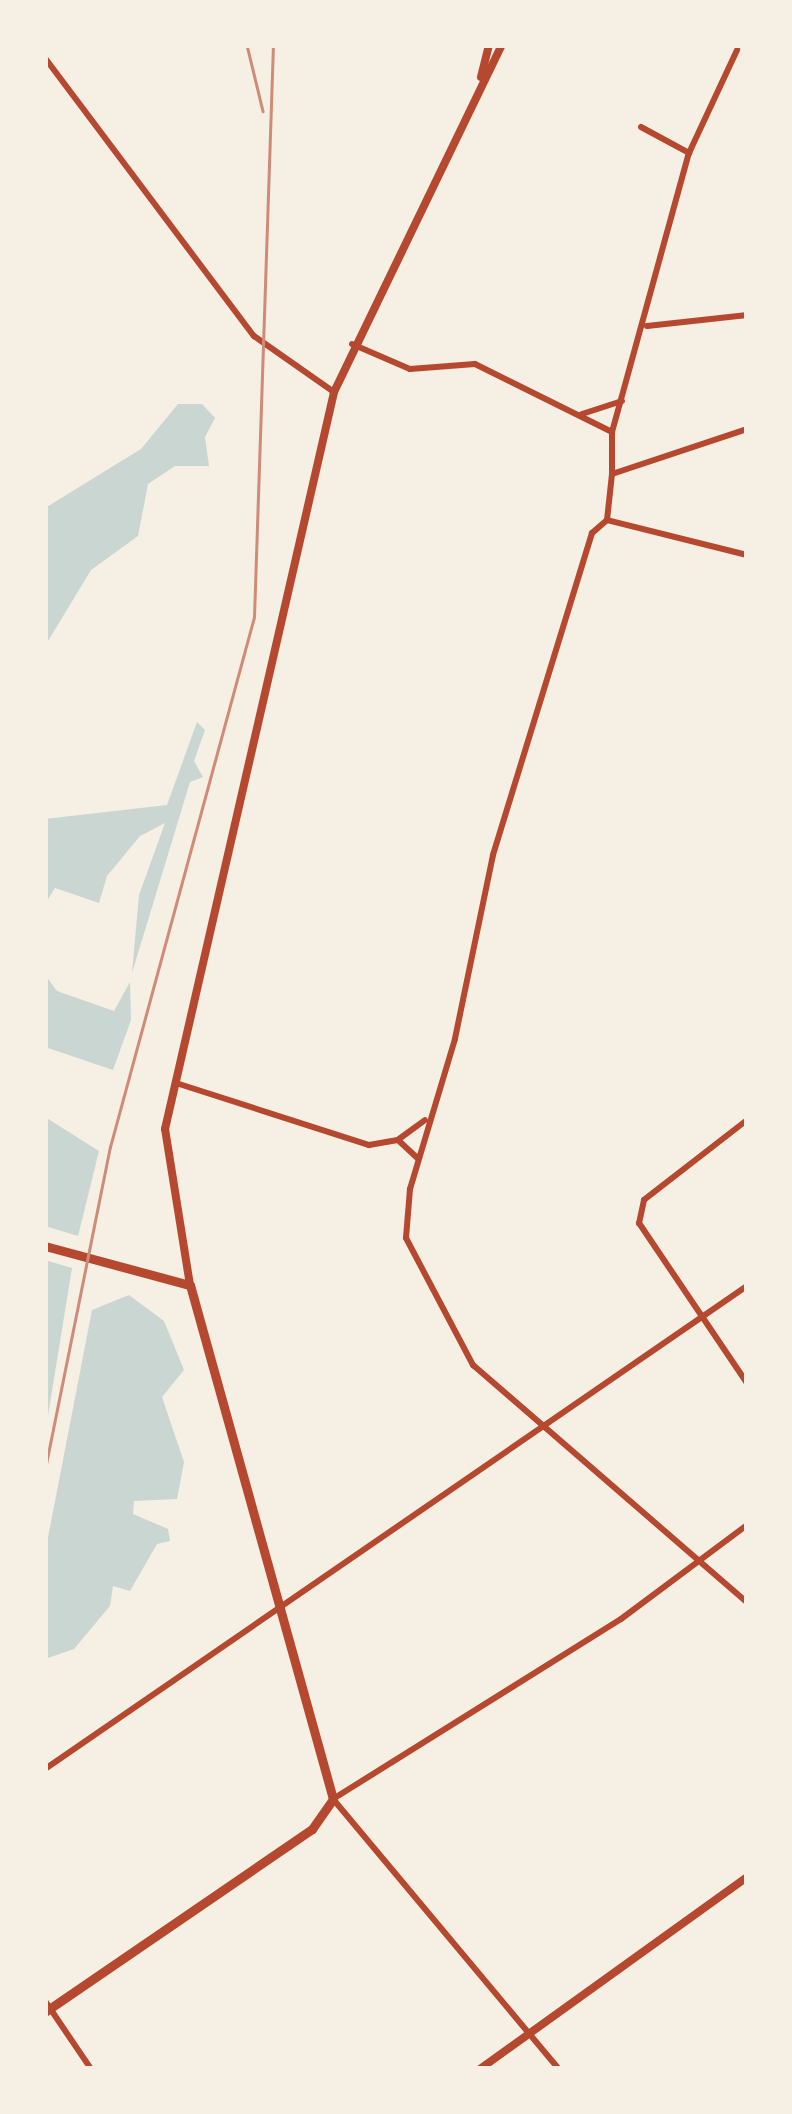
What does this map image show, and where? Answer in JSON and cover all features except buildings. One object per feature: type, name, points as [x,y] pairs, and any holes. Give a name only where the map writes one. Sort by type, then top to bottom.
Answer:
[{"type":"main road","points":[[45,1246],[190,1284],[282,1603],[332,1799],[312,1829],[47,2007]]},
{"type":"street","points":[[478,91],[489,45]]},
{"type":"street","points":[[190,1284],[164,1167],[174,1082],[334,392],[352,344],[502,45]]},
{"type":"street","points":[[738,50],[689,153],[647,326],[612,432],[607,520],[592,533],[493,855],[455,1039],[417,1158],[406,1238],[473,1365],[747,1602]]},
{"type":"street","points":[[45,58],[254,336],[334,392]]},
{"type":"street","points":[[640,127],[689,153]]},
{"type":"street","points":[[647,326],[747,315]]},
{"type":"street","points":[[352,344],[410,369],[475,364],[612,432]]},
{"type":"street","points":[[580,415],[623,400]]},
{"type":"street","points":[[612,474],[747,429]]},
{"type":"street","points":[[610,459],[621,468]]},
{"type":"street","points":[[607,520],[747,555]]},
{"type":"street","points":[[174,1082],[369,1145],[398,1140],[428,1117]]},
{"type":"street","points":[[747,1120],[644,1200],[646,1244],[747,1383]]},
{"type":"street","points":[[398,1140],[417,1158]]},
{"type":"street","points":[[45,1769],[747,1286]]},
{"type":"street","points":[[559,2069],[332,1799],[701,1563],[747,1525]]},
{"type":"street","points":[[480,2069],[747,1877]]},
{"type":"street","points":[[47,2007],[91,2069]]},
{"type":"shaded area","points":[[178,404],[202,404],[215,418],[205,437],[209,466],[175,466],[148,484],[138,536],[91,570],[45,646],[45,508],[141,449]]},
{"type":"shaded area","points":[[197,722],[205,730],[194,761],[203,777],[190,782],[132,973],[139,895],[165,823],[140,836],[107,876],[99,903],[55,888],[45,904],[45,819],[167,805]]},
{"type":"shaded area","points":[[45,906],[46,976],[57,991],[114,1011],[130,982],[131,1020],[113,1070],[45,1047]]},
{"type":"shaded area","points":[[45,1117],[99,1151],[78,1236],[45,1226]]},
{"type":"shaded area","points":[[45,1260],[72,1268],[45,1434]]},
{"type":"shaded area","points":[[129,1295],[164,1321],[184,1370],[162,1397],[184,1462],[177,1499],[134,1501],[133,1514],[168,1529],[170,1541],[157,1544],[130,1591],[113,1586],[110,1606],[74,1649],[45,1659],[45,1553],[92,1310]]},
{"type":"railway","points":[[247,45],[263,111]]},
{"type":"railway","points":[[45,1469],[110,1147],[254,617],[273,45]]}]
